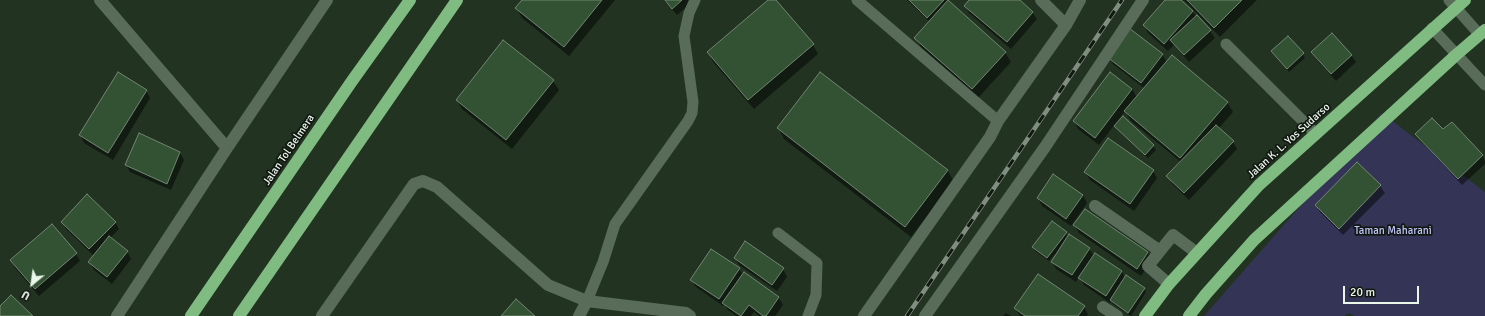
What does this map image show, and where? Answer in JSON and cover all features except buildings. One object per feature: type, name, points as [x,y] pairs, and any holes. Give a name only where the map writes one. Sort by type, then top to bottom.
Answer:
[{"type":"highway","name":"Jalan Tol Belmera","points":[[191,316],[410,0]]},
{"type":"highway","points":[[239,316],[457,0]]},
{"type":"highway","name":"Jalan K. L. Yos Sudarso","points":[[1145,316],[1169,284],[1259,185],[1432,28],[1456,3]]},
{"type":"highway","points":[[1189,316],[1206,294],[1254,240],[1482,32]]},
{"type":"street","points":[[100,0],[227,148]]},
{"type":"street","points":[[1041,0],[1066,25]]},
{"type":"street","points":[[864,316],[990,137],[998,121],[1066,25],[1080,0]]},
{"type":"street","points":[[925,316],[1044,147],[1143,0]]},
{"type":"street","points":[[117,316],[323,2]]},
{"type":"street","points":[[322,316],[414,184],[424,181],[437,187],[548,285],[586,301],[686,313],[690,316]]},
{"type":"street","points":[[1095,206],[1160,251]]},
{"type":"street","points":[[1169,284],[1148,266],[1172,235],[1197,253]]},
{"type":"street","points":[[579,316],[586,301]]},
{"type":"street","points":[[1103,307],[1117,316]]},
{"type":"lane","points":[[586,301],[603,262],[615,224],[688,121],[692,112],[693,102],[684,36],[689,13],[695,0]]},
{"type":"lane","points":[[857,0],[998,121]]},
{"type":"lane","points":[[1456,3],[1482,32]]},
{"type":"lane","points":[[1432,28],[1485,85]]},
{"type":"lane","points":[[1226,44],[1316,134]]},
{"type":"lane","points":[[778,233],[817,263],[816,295],[808,316]]},
{"type":"green space","name":"Taman Maharani","points":[[1382,113],[1485,192],[1485,316],[1354,316],[1349,313],[1344,316],[1204,316]]},
{"type":"railway","points":[[907,316],[1122,0]]}]
